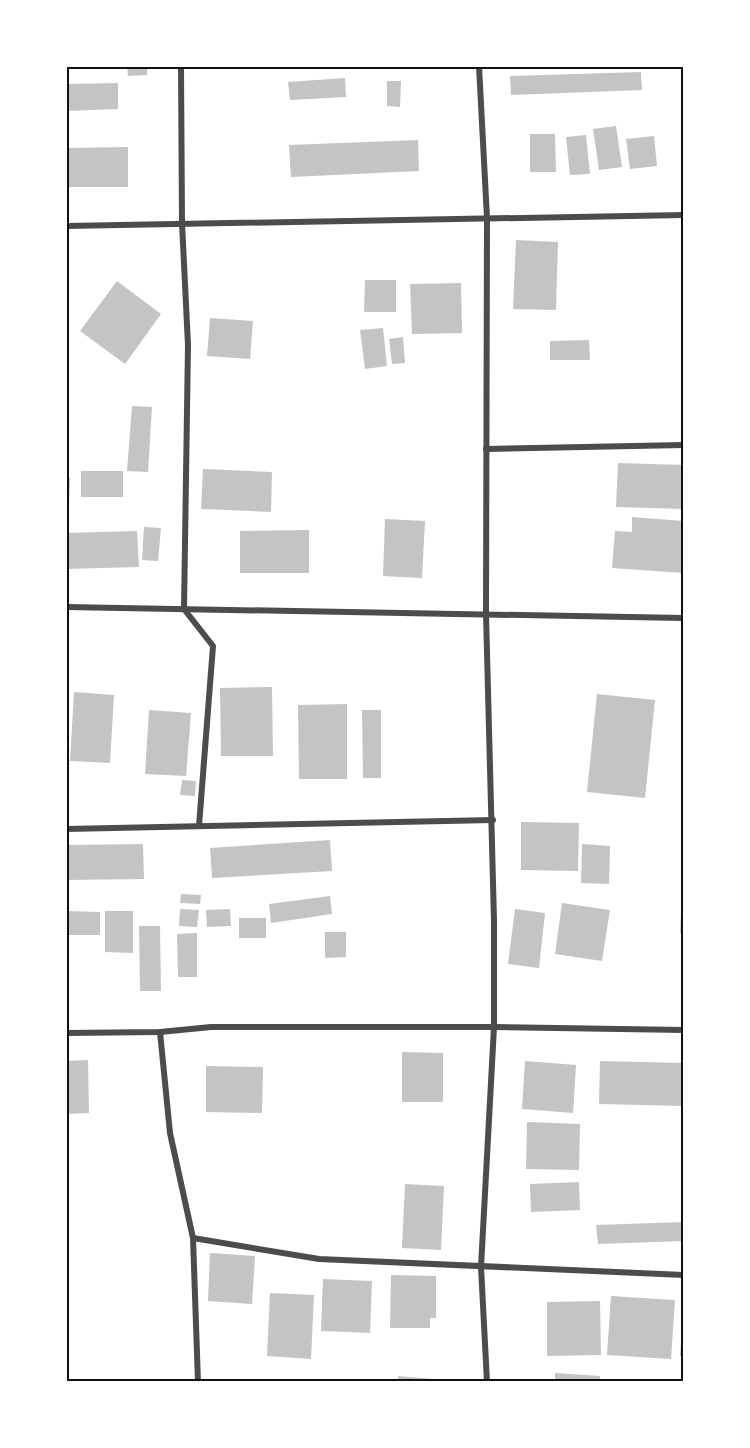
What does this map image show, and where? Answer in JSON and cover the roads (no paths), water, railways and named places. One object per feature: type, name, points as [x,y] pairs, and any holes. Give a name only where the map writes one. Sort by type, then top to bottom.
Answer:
[{"type":"street","points":[[181,66],[182,223],[188,345],[184,609],[213,646],[199,826]]},
{"type":"street","points":[[479,66],[487,218],[486,614],[493,820],[494,1027],[481,1267],[487,1382]]},
{"type":"street","points":[[66,226],[684,215]]},
{"type":"street","points":[[486,448],[684,445]]},
{"type":"street","points":[[66,607],[684,618]]},
{"type":"street","points":[[66,829],[493,820]]},
{"type":"street","points":[[66,1033],[160,1032],[211,1027],[684,1030]]},
{"type":"street","points":[[160,1032],[170,1133],[193,1238],[198,1382]]},
{"type":"street","points":[[193,1238],[319,1259],[684,1275]]}]
